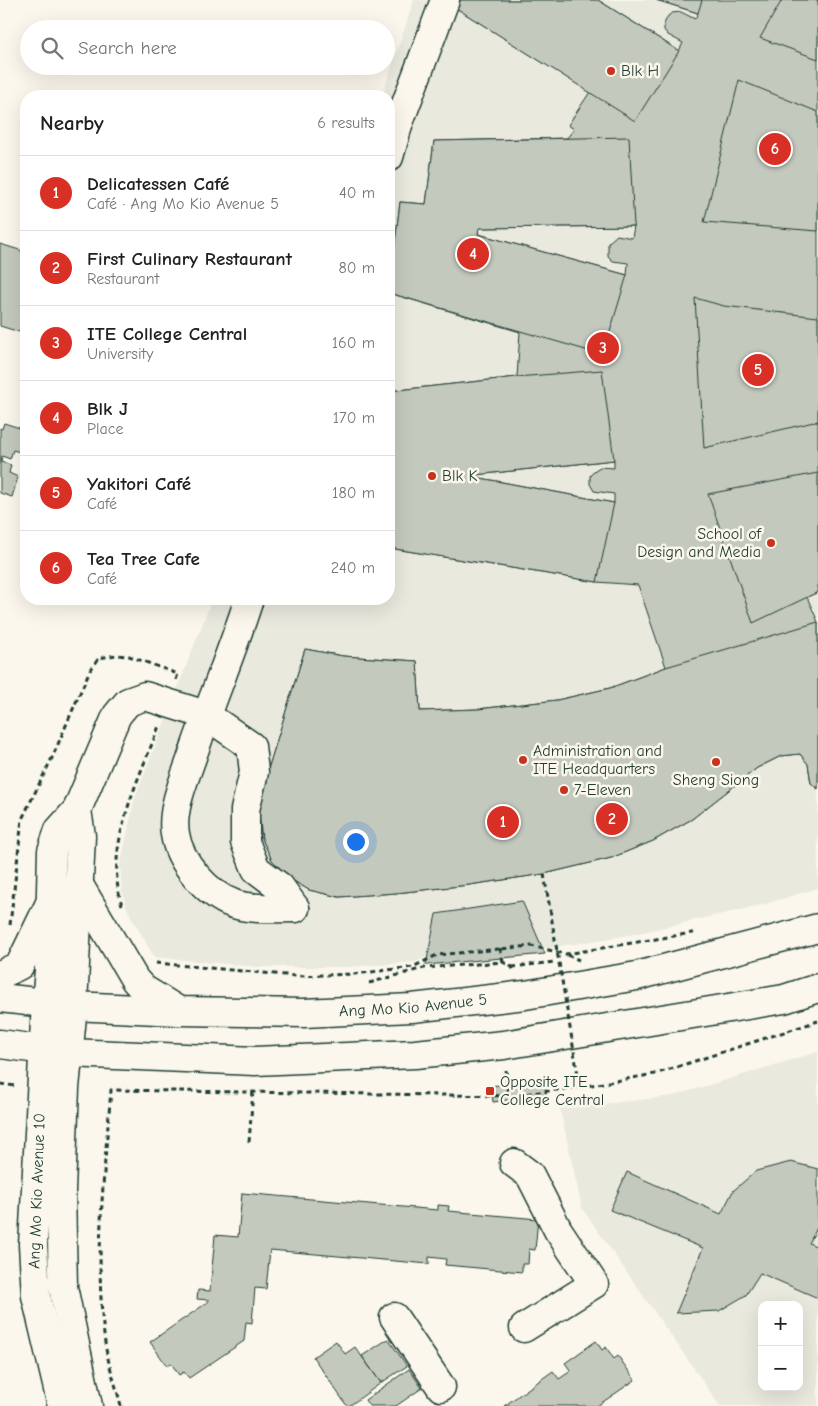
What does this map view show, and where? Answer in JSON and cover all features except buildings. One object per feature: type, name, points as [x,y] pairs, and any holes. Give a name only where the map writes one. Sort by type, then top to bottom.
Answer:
[{"type":"main road","points":[[395,136],[445,0]]},
{"type":"main road","points":[[206,715],[251,746],[254,772],[245,810],[245,842],[256,869],[280,886],[295,908],[263,908],[235,905],[213,892],[194,873],[182,857],[174,833],[177,802],[206,715],[247,605]]},
{"type":"main road","name":"Ang Mo Kio Avenue 10","points":[[88,1406],[63,1287],[61,1190],[66,1088],[46,1003],[49,970],[52,851],[59,830],[76,810],[117,715],[128,702],[145,696],[206,715]]},
{"type":"main road","name":"Ang Mo Kio Avenue 10","points":[[62,1406],[36,1296],[33,1245],[56,1051],[73,1006],[81,836],[76,810]]},
{"type":"main road","points":[[79,885],[135,980],[143,989],[178,1011]]},
{"type":"main road","points":[[0,974],[20,965],[50,901]]},
{"type":"main road","name":"Ang Mo Kio Avenue 5","points":[[0,998],[73,1006],[178,1011],[313,1013],[412,1008],[525,996],[637,976],[818,928]]},
{"type":"main road","points":[[0,1044],[56,1051],[255,1061],[415,1054],[504,1045],[784,999],[818,988]]},
{"type":"main road","points":[[514,1163],[530,1175],[558,1230],[594,1284],[524,1328]]},
{"type":"main road","points":[[394,1317],[441,1387]]},
{"type":"path","points":[[125,913],[117,892],[116,868],[121,834],[130,801],[169,703]]},
{"type":"path","points":[[544,874],[580,1087]]},
{"type":"path","points":[[413,967],[437,955],[531,946],[566,954],[704,930]]},
{"type":"path","points":[[160,969],[156,963],[296,976],[354,974],[413,967],[424,968],[502,962],[500,948]]},
{"type":"path","points":[[512,967],[558,962]]},
{"type":"path","points":[[364,984],[424,968]]},
{"type":"path","points":[[121,1406],[106,1345],[100,1290],[101,1204],[111,1090],[508,1096],[580,1087],[655,1074],[818,1021]]},
{"type":"path","points":[[504,1045],[508,1096]]},
{"type":"path","points":[[249,1142],[255,1061]]},
{"type":"path","points":[[0,1084],[16,1086]]},
{"type":"shaded area","points":[[414,0],[818,0],[818,888],[762,905],[630,935],[548,948],[516,939],[445,947],[416,962],[349,967],[258,967],[154,957],[128,911],[122,891],[120,866],[135,798],[210,605],[395,605],[395,90],[384,90],[389,75],[395,75],[395,57]]},
{"type":"shaded area","points":[[818,1052],[818,1406],[720,1406],[582,1208],[560,1109],[673,1096]]},
{"type":"place","name":"Blk H","points":[[611,71]]},
{"type":"place","name":"Tea Tree Cafe","points":[[775,149]]},
{"type":"place","name":"Blk J","points":[[473,254]]},
{"type":"place","name":"ITE College Central","points":[[603,348]]},
{"type":"place","name":"Yakitori Café","points":[[758,370]]},
{"type":"place","name":"Blk K","points":[[432,476]]},
{"type":"place","name":"School of Design and Media","points":[[771,543]]},
{"type":"place","name":"Administration and ITE Headquarters","points":[[523,760]]},
{"type":"place","name":"Sheng Siong","points":[[716,762]]},
{"type":"place","name":"7-Eleven","points":[[564,790]]},
{"type":"place","name":"First Culinary Restaurant","points":[[612,819]]},
{"type":"place","name":"Delicatessen Café","points":[[503,822]]},
{"type":"place","name":"Opposite ITE College Central","points":[[490,1091]]}]
